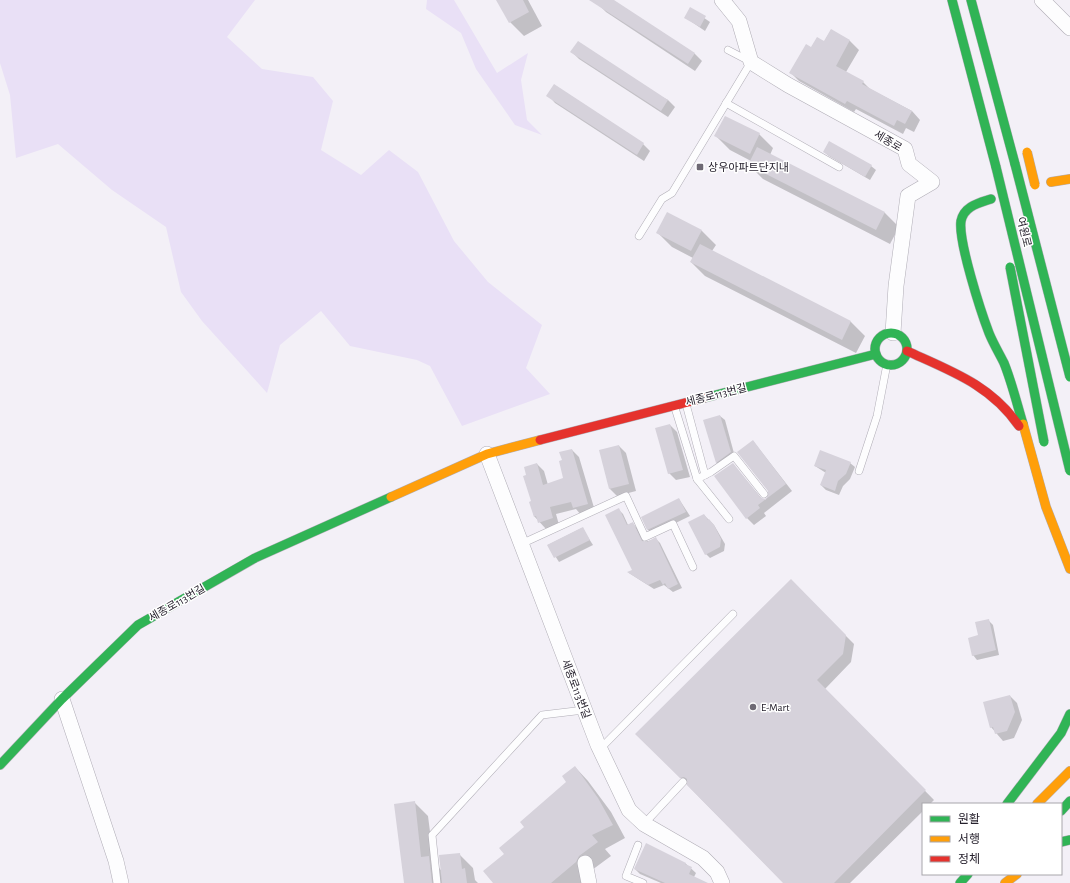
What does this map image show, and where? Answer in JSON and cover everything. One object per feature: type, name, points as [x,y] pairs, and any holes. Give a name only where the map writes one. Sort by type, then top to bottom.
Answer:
[{"type":"main road","name":"여원로","points":[[952,0],[996,167],[1070,471]]},
{"type":"main road","name":"여원로","points":[[971,0],[1070,377]]},
{"type":"main road","points":[[979,0],[991,38]]},
{"type":"main road","points":[[1026,148],[1039,198]]},
{"type":"main road","points":[[996,167],[996,189],[1045,446]]},
{"type":"main road","points":[[1051,182],[1070,179]]},
{"type":"main road","points":[[991,199],[973,205],[967,209],[961,222],[964,248],[989,333],[995,362]]},
{"type":"main road","points":[[888,333],[893,333],[902,337],[906,341],[907,351],[906,356],[898,364],[887,364],[882,362],[876,354],[876,343],[888,333]]},
{"type":"main road","points":[[989,333],[1004,364],[1029,442],[1046,507],[1070,569]]},
{"type":"main road","points":[[907,351],[964,377],[995,397],[1014,417],[1029,442]]},
{"type":"main road","name":"세종로113번길","points":[[0,765],[62,699],[138,625],[255,558],[487,454],[876,354]]},
{"type":"main road","points":[[964,377],[982,375]]},
{"type":"main road","points":[[1061,519],[1070,558]]},
{"type":"main road","points":[[1008,803],[1061,733],[1070,714]]},
{"type":"main road","points":[[1038,803],[1070,770]]},
{"type":"main road","points":[[1062,810],[1070,801]]},
{"type":"main road","points":[[960,883],[967,875]]},
{"type":"main road","points":[[1001,878],[1013,875]]},
{"type":"street","points":[[722,0],[739,21],[751,62]]},
{"type":"street","points":[[1042,0],[1070,28]]},
{"type":"street","name":"세종로","points":[[751,62],[788,85],[905,149],[909,164],[932,182],[908,196],[893,333]]},
{"type":"street","name":"세종로113번길","points":[[487,454],[584,710],[600,749],[629,810],[644,824],[703,858],[717,872],[722,883]]},
{"type":"street","points":[[62,699],[116,861],[121,883]]},
{"type":"street","points":[[585,863],[589,883]]},
{"type":"lane","points":[[639,236],[662,200],[672,193],[751,62],[728,50]]},
{"type":"lane","points":[[726,103],[839,167]]},
{"type":"lane","points":[[859,471],[877,416],[887,364]]},
{"type":"lane","points":[[685,403],[705,475]]},
{"type":"lane","points":[[675,406],[697,479],[729,519]]},
{"type":"lane","points":[[697,479],[734,456],[764,494]]},
{"type":"lane","points":[[521,544],[626,496],[645,537],[673,524],[694,567]]},
{"type":"lane","points":[[600,749],[733,614]]},
{"type":"lane","points":[[437,883],[432,835],[542,715],[584,710]]},
{"type":"lane","points":[[644,824],[683,782]]},
{"type":"lane","points":[[638,845],[626,876],[643,883]]},
{"type":"shaded area","points":[[0,0],[255,0],[227,37],[262,69],[313,77],[333,101],[321,150],[361,175],[389,150],[418,172],[454,241],[488,282],[542,325],[526,368],[550,394],[462,426],[430,366],[417,360],[350,346],[321,311],[280,345],[267,393],[202,321],[181,292],[166,227],[112,190],[58,144],[16,158],[10,95],[0,63]]},
{"type":"shaded area","points":[[427,0],[454,0],[497,73],[528,53],[521,80],[527,120],[542,135],[515,125],[476,69],[461,33],[426,9]]},
{"type":"building","points":[[496,0],[523,0],[529,12],[509,23]]},
{"type":"building","points":[[589,0],[614,0],[695,53],[688,64]]},
{"type":"building","points":[[690,7],[706,16],[700,27],[684,18]]},
{"type":"building","points":[[831,29],[850,40],[836,66],[864,81],[862,84],[912,111],[905,124],[897,120],[894,126],[847,101],[845,104],[789,73],[806,44],[811,47],[817,37],[824,41]]},
{"type":"building","points":[[578,41],[668,100],[661,111],[570,52]]},
{"type":"building","points":[[554,84],[644,143],[637,155],[546,96]]},
{"type":"building","points":[[725,116],[760,133],[750,154],[714,136]]},
{"type":"building","points":[[829,141],[872,165],[865,177],[823,152]]},
{"type":"building","points":[[757,147],[885,212],[876,230],[748,165]]},
{"type":"building","points":[[667,212],[702,230],[691,251],[656,233]]},
{"type":"building","points":[[700,244],[851,321],[842,340],[690,262]]},
{"type":"building","points":[[720,415],[731,452],[716,463],[703,420]]},
{"type":"building","points":[[670,424],[683,470],[668,474],[655,428]]},
{"type":"building","points":[[753,440],[786,484],[758,505],[760,508],[746,519],[714,476],[733,463],[760,497],[764,499],[767,498],[768,491],[737,452]]},
{"type":"building","points":[[619,445],[629,484],[609,489],[599,450]]},
{"type":"building","points":[[572,449],[588,504],[573,508],[571,502],[550,507],[553,518],[538,523],[536,516],[534,517],[529,502],[531,501],[523,476],[526,475],[524,467],[537,463],[543,485],[563,478],[559,461],[562,460],[559,452]]},
{"type":"building","points":[[820,450],[851,462],[846,474],[838,481],[835,491],[820,485],[826,470],[814,466]]},
{"type":"building","points":[[679,498],[686,512],[647,530],[641,517]]},
{"type":"building","points":[[619,508],[627,525],[633,522],[642,541],[647,542],[656,537],[678,584],[668,589],[665,583],[663,585],[660,580],[648,585],[627,572],[632,570],[605,515]]},
{"type":"building","points":[[704,514],[714,525],[721,539],[720,547],[705,555],[688,522]]},
{"type":"building","points":[[583,527],[590,540],[554,558],[547,545]]},
{"type":"building","name":"E-Mart","points":[[791,579],[846,635],[843,654],[817,680],[926,790],[834,883],[783,883],[687,785],[687,779],[684,777],[680,778],[635,734]]},
{"type":"building","points":[[989,619],[996,650],[972,656],[968,638],[978,635],[975,622]]},
{"type":"building","points":[[1010,695],[1015,712],[1007,731],[995,734],[993,727],[990,728],[983,702]]},
{"type":"building","points":[[575,766],[598,798],[613,825],[592,835],[598,842],[579,856],[576,862],[551,883],[493,883],[483,871],[504,854],[499,848],[524,827],[520,822],[566,782],[562,776]]},
{"type":"building","points":[[415,801],[421,857],[429,856],[432,883],[404,883],[394,804]]},
{"type":"building","points":[[646,843],[686,863],[685,864],[692,867],[689,874],[708,883],[665,883],[634,869]]},
{"type":"building","points":[[460,853],[462,869],[465,868],[467,883],[442,883],[439,855]]},
{"type":"traffic: fast","points":[[952,0],[996,167]]},
{"type":"traffic: fast","points":[[971,0],[1015,164]]},
{"type":"traffic: fast","points":[[1015,164],[1070,377]]},
{"type":"traffic: fast","points":[[996,167],[1070,471]]},
{"type":"traffic: fast","points":[[991,199],[973,206],[965,212],[961,221],[961,231],[966,260],[981,309],[991,337],[1007,371],[1023,424]]},
{"type":"traffic: fast","points":[[1010,267],[1044,442]]},
{"type":"traffic: fast","points":[[888,333],[894,333],[904,340],[907,349],[906,355],[900,362],[894,365],[888,365],[878,358],[875,352],[875,346],[882,336],[888,333]]},
{"type":"traffic: fast","points":[[704,398],[876,354]]},
{"type":"traffic: fast","points":[[0,765],[62,699],[138,625],[255,558],[391,497]]},
{"type":"traffic: fast","points":[[1008,803],[1061,733],[1070,714]]},
{"type":"traffic: fast","points":[[1062,810],[1070,801]]},
{"type":"traffic: fast","points":[[1062,842],[1070,840]]},
{"type":"traffic: fast","points":[[960,883],[967,875]]},
{"type":"traffic: slow","points":[[1027,152],[1035,185]]},
{"type":"traffic: slow","points":[[1051,182],[1070,179]]},
{"type":"traffic: slow","points":[[1023,424],[1046,507],[1070,569]]},
{"type":"traffic: slow","points":[[391,497],[487,454],[540,440]]},
{"type":"traffic: slow","points":[[1038,803],[1070,771]]},
{"type":"traffic: slow","points":[[1005,883],[1016,875]]},
{"type":"traffic: jam","points":[[907,351],[954,373],[983,390],[996,400],[1019,426]]},
{"type":"traffic: jam","points":[[540,440],[704,398]]},
{"type":"place","name":"상우아파트단지내","points":[[700,167]]},
{"type":"place","name":"E-Mart","points":[[753,707]]}]
